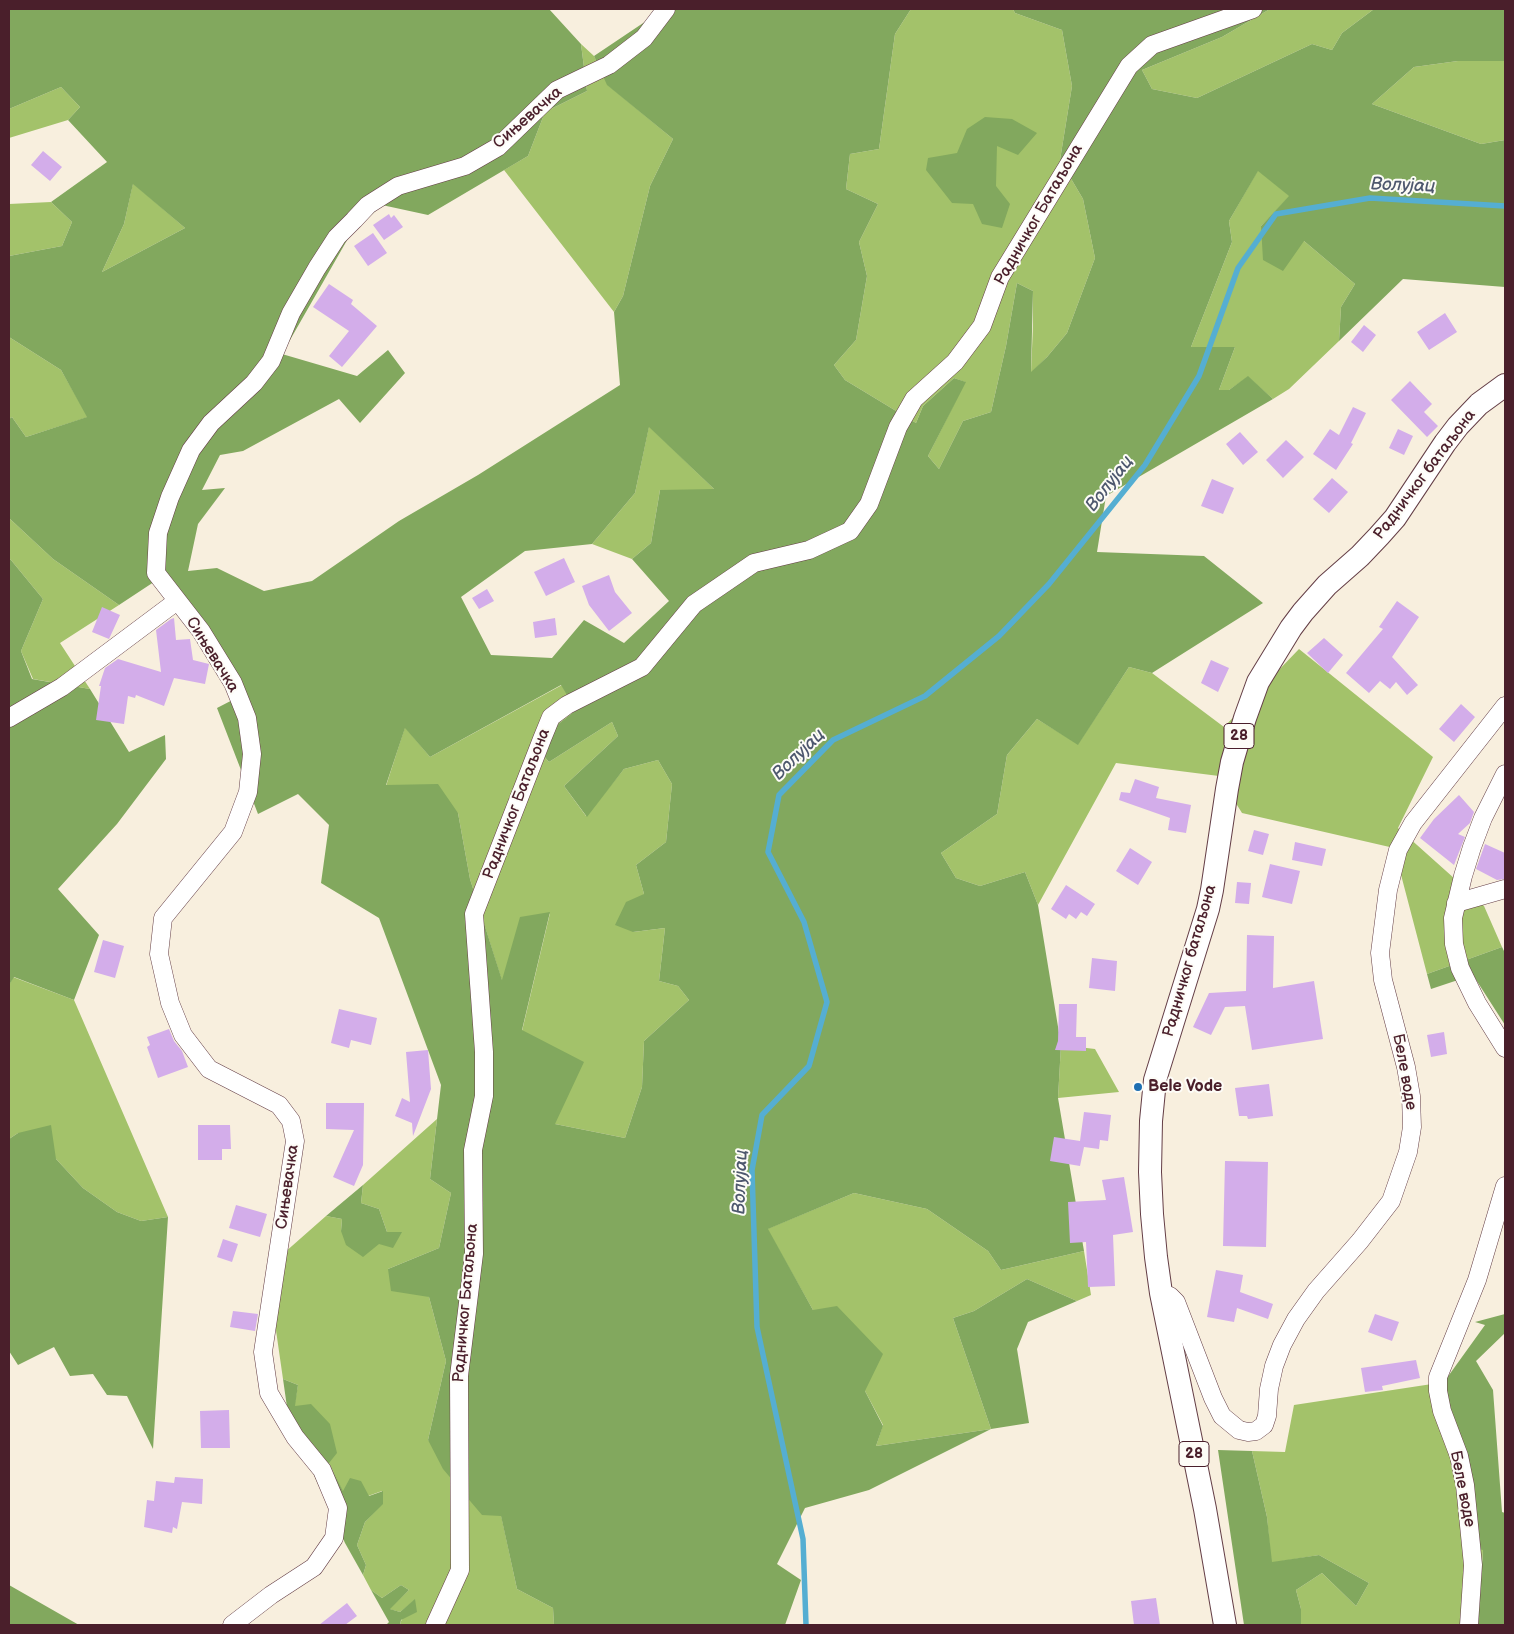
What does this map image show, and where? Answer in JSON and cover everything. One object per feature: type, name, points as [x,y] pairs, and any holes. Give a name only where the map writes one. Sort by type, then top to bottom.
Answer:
[{"type":"main road","name":"Радничког батаљона","points":[[1226,1625],[1205,1509],[1161,1293],[1152,1223],[1150,1172],[1151,1121],[1155,1080],[1208,909],[1214,882],[1227,789],[1239,738],[1258,682],[1303,612],[1327,585],[1360,556],[1395,518],[1458,426],[1479,404],[1505,385]]},
{"type":"street","name":"Сињевачка","points":[[232,1625],[314,1567],[334,1538],[338,1508],[322,1470],[295,1438],[269,1393],[264,1352],[295,1141],[291,1121],[279,1106],[210,1069],[183,1035],[170,1003],[159,954],[163,918],[233,832],[248,792],[252,754],[247,718],[233,683],[201,631],[156,573],[158,533],[170,497],[191,450],[211,424],[254,383],[271,361],[291,313],[317,268],[338,237],[368,205],[398,186],[465,166],[498,147],[557,90],[608,66],[644,38],[666,9]]},
{"type":"street","name":"Радничког Батаљона","points":[[435,1625],[460,1570],[459,1376],[474,1254],[473,1150],[484,1096],[484,1052],[474,914],[551,717],[567,705],[642,667],[694,604],[754,563],[809,550],[850,530],[869,504],[898,428],[914,399],[955,362],[982,326],[1000,277],[1129,66],[1152,45],[1253,9]]},
{"type":"street","points":[[9,718],[62,687],[177,601]]},
{"type":"street","name":"Беле воде","points":[[1161,1293],[1170,1296],[1176,1302],[1213,1398],[1222,1416],[1239,1430],[1256,1431],[1264,1425],[1274,1366],[1296,1318],[1391,1201],[1408,1152],[1412,1128],[1411,1096],[1406,1067],[1383,980],[1380,953],[1388,890],[1398,850],[1418,816],[1505,706]]},
{"type":"street","points":[[1505,774],[1483,818],[1472,847],[1453,918],[1454,944],[1460,968],[1477,1003],[1505,1048]]},
{"type":"street","points":[[1456,903],[1505,889]]},
{"type":"street","name":"Беле воде","points":[[1469,1625],[1473,1565],[1465,1485],[1459,1456],[1442,1411],[1438,1391],[1438,1376],[1477,1280],[1505,1186]]},
{"type":"green space","points":[[9,9],[549,9],[581,44],[587,91],[545,112],[528,156],[428,215],[382,205],[350,235],[282,354],[357,376],[388,350],[405,373],[360,423],[339,399],[243,451],[220,455],[202,490],[225,488],[198,524],[188,571],[217,568],[264,591],[312,581],[399,521],[478,475],[620,385],[614,312],[623,296],[650,186],[673,139],[607,85],[594,56],[664,9],[911,9],[895,34],[879,149],[850,154],[846,189],[878,204],[859,242],[867,276],[856,340],[834,365],[845,380],[916,423],[923,406],[954,378],[966,382],[928,456],[939,469],[963,421],[991,412],[1006,346],[1017,283],[1033,291],[1031,372],[1047,357],[1067,333],[1095,258],[1083,199],[1060,160],[1072,86],[1062,30],[1015,13],[1013,9],[1270,9],[1222,37],[1142,70],[1152,89],[1197,98],[1312,44],[1332,50],[1342,33],[1374,9],[1505,9],[1505,61],[1458,61],[1414,67],[1372,104],[1481,144],[1505,140],[1505,287],[1403,279],[1339,341],[1341,307],[1355,284],[1304,241],[1283,271],[1263,260],[1261,226],[1289,196],[1258,171],[1229,221],[1232,242],[1191,347],[1235,347],[1219,390],[1229,390],[1248,376],[1273,399],[1106,496],[1097,552],[1204,556],[1263,603],[1152,673],[1129,667],[1078,745],[1037,719],[1007,755],[997,814],[941,853],[956,878],[980,886],[1025,872],[1038,905],[1061,1045],[1058,1098],[1084,1251],[1001,1270],[988,1251],[927,1209],[854,1193],[768,1229],[813,1310],[837,1306],[883,1354],[865,1391],[883,1426],[876,1446],[991,1429],[869,1490],[805,1508],[777,1564],[801,1580],[785,1625],[554,1625],[553,1608],[517,1589],[501,1516],[482,1515],[443,1469],[428,1440],[446,1361],[429,1297],[391,1291],[388,1269],[439,1248],[451,1193],[430,1179],[441,1085],[379,918],[321,883],[329,825],[298,794],[258,814],[217,708],[246,693],[166,574],[119,605],[53,559],[9,518],[9,419],[12,417],[26,437],[87,417],[61,370],[9,337],[9,256],[62,246],[72,222],[51,202],[107,162],[68,120],[80,107],[61,87],[9,109]],"holes":[[[133,184],[185,228],[102,272],[124,224]],[[649,427],[714,489],[660,490],[651,543],[632,559],[669,601],[624,643],[584,620],[552,658],[491,655],[461,597],[525,551],[592,544],[635,493]],[[561,685],[576,710],[533,744],[549,762],[612,722],[618,736],[564,786],[587,817],[624,769],[658,760],[672,784],[666,842],[636,865],[644,894],[626,902],[615,925],[633,932],[665,928],[659,981],[678,986],[689,1000],[644,1041],[642,1087],[625,1138],[555,1124],[584,1062],[522,1030],[550,912],[520,917],[502,980],[470,879],[458,813],[438,784],[386,785],[405,728],[430,757]]]},
{"type":"green space","points":[[911,9],[1013,9],[1015,13],[1062,30],[1072,86],[1060,160],[1083,199],[1095,258],[1067,333],[1031,373],[1033,291],[1017,283],[1006,346],[991,412],[963,421],[939,469],[928,456],[965,382],[954,378],[923,406],[916,423],[845,380],[834,365],[856,340],[867,276],[859,242],[878,204],[846,189],[850,154],[879,149],[895,34]]},
{"type":"green space","points":[[1270,9],[1374,9],[1342,33],[1332,50],[1312,44],[1197,98],[1152,89],[1142,70],[1222,37]]},
{"type":"green space","points":[[581,44],[594,56],[608,85],[673,139],[650,186],[623,296],[614,312],[504,170],[528,156],[545,112],[587,91]]},
{"type":"green space","points":[[1458,61],[1505,61],[1505,140],[1481,144],[1372,104],[1414,67]]},
{"type":"green space","points":[[61,87],[80,107],[68,120],[9,138],[9,109]]},
{"type":"green space","points":[[985,117],[1012,119],[1037,133],[1018,155],[997,146],[996,186],[1010,204],[1002,228],[982,224],[973,204],[952,203],[926,170],[928,158],[957,153],[967,129]]},
{"type":"green space","points":[[1258,170],[1290,196],[1261,226],[1304,241],[1355,284],[1341,307],[1339,341],[1289,389],[1273,399],[1248,377],[1229,390],[1219,390],[1235,347],[1191,347],[1232,242],[1229,221]]},
{"type":"green space","points":[[133,183],[185,228],[102,272],[124,224]]},
{"type":"green space","points":[[51,202],[72,222],[62,246],[9,256],[9,204]]},
{"type":"green space","points":[[9,337],[61,370],[88,417],[26,437],[12,417],[9,419]]},
{"type":"green space","points":[[649,426],[715,490],[660,490],[651,543],[632,559],[592,544],[635,493]]},
{"type":"green space","points":[[9,518],[53,559],[119,605],[60,643],[90,689],[33,679],[21,651],[43,599],[9,559]]},
{"type":"green space","points":[[9,559],[43,599],[21,651],[32,679],[90,689],[129,752],[165,735],[166,759],[117,824],[58,889],[99,935],[74,1000],[14,977],[9,985]]},
{"type":"green space","points":[[1299,649],[1433,757],[1398,828],[1484,906],[1502,947],[1427,974],[1394,848],[1242,813],[1219,776],[1116,763],[1038,905],[1025,872],[980,886],[956,878],[941,853],[997,814],[1007,755],[1037,719],[1078,744],[1129,667],[1152,673],[1224,727]]},
{"type":"green space","points":[[562,685],[576,710],[533,744],[549,762],[612,722],[618,736],[564,786],[586,816],[624,769],[658,760],[672,784],[666,842],[636,865],[644,894],[633,932],[665,928],[659,981],[678,986],[689,1000],[644,1041],[642,1087],[625,1138],[555,1124],[522,1031],[550,913],[502,981],[470,879],[458,813],[386,786],[405,727],[430,757]]},
{"type":"green space","points":[[1502,947],[1505,953],[1505,1025],[1473,975],[1431,989],[1427,974]]},
{"type":"green space","points":[[13,977],[74,1000],[168,1217],[141,1221],[117,1212],[83,1188],[56,1159],[18,1133],[9,1139],[9,985]]},
{"type":"green space","points":[[1061,1045],[1095,1049],[1119,1092],[1058,1098]]},
{"type":"green space","points":[[437,1119],[430,1179],[451,1193],[439,1248],[388,1269],[429,1297],[446,1361],[428,1440],[501,1515],[517,1589],[553,1608],[554,1625],[400,1625],[415,1600],[400,1612],[389,1609],[409,1590],[401,1585],[382,1598],[371,1590],[363,1575],[366,1565],[357,1545],[365,1522],[382,1504],[382,1491],[368,1496],[343,1492],[329,1463],[294,1407],[298,1385],[283,1379],[267,1268],[326,1216],[342,1219],[341,1231],[387,1232],[379,1209],[361,1203],[363,1185]]},
{"type":"green space","points":[[51,1125],[56,1159],[83,1188],[117,1212],[141,1221],[168,1217],[153,1449],[127,1396],[107,1395],[93,1374],[70,1376],[54,1347],[18,1365],[9,1351],[9,1139],[18,1133]]},
{"type":"green space","points":[[363,1185],[361,1203],[379,1209],[387,1232],[402,1232],[393,1248],[379,1244],[363,1257],[346,1245],[341,1231],[342,1219],[326,1216]]},
{"type":"green space","points":[[854,1193],[927,1209],[988,1251],[1001,1270],[1084,1251],[1091,1295],[1077,1301],[1027,1279],[974,1311],[953,1318],[991,1429],[876,1446],[883,1425],[865,1391],[813,1310],[767,1229]]},
{"type":"green space","points":[[1027,1279],[1077,1301],[1028,1322],[1017,1349],[1029,1423],[991,1429],[953,1318],[974,1311]]},
{"type":"green space","points":[[1505,1314],[1505,1333],[1476,1361],[1493,1390],[1502,1512],[1505,1513],[1505,1625],[1478,1625],[1483,1550],[1474,1548],[1432,1384],[1444,1382],[1485,1325],[1475,1322]]},
{"type":"green space","points":[[283,1379],[298,1385],[295,1406],[311,1404],[330,1424],[337,1453],[329,1463],[343,1491],[350,1478],[361,1481],[369,1496],[383,1491],[383,1504],[365,1522],[357,1545],[366,1565],[363,1575],[345,1543],[313,1473],[280,1429],[287,1407]]},
{"type":"green space","points":[[1432,1384],[1483,1550],[1478,1625],[1301,1625],[1301,1609],[1296,1590],[1322,1573],[1356,1606],[1369,1583],[1319,1555],[1271,1563],[1267,1517],[1252,1451],[1285,1452],[1294,1405]]},
{"type":"green space","points":[[1218,1450],[1252,1451],[1267,1517],[1272,1562],[1319,1555],[1369,1583],[1356,1606],[1322,1573],[1296,1590],[1301,1609],[1301,1625],[1244,1625]]},
{"type":"green space","points":[[9,1585],[79,1625],[9,1625]]},
{"type":"green space","points":[[401,1585],[409,1590],[390,1609],[400,1612],[415,1599],[417,1612],[401,1620],[400,1625],[386,1625],[389,1622],[371,1590],[382,1598]]},
{"type":"building","points":[[43,151],[62,167],[50,181],[31,165]]},
{"type":"building","points":[[389,214],[391,218],[394,215],[403,227],[384,240],[373,225]]},
{"type":"building","points":[[373,233],[387,253],[368,266],[354,246]]},
{"type":"building","points":[[329,284],[353,300],[351,304],[377,326],[342,367],[329,356],[349,331],[313,307]]},
{"type":"building","points":[[1445,313],[1457,332],[1429,350],[1417,332]]},
{"type":"building","points":[[1364,325],[1376,335],[1363,352],[1351,342]]},
{"type":"building","points":[[1410,381],[1432,404],[1424,412],[1438,426],[1427,437],[1391,400]]},
{"type":"building","points":[[1353,407],[1366,413],[1351,443],[1353,444],[1336,470],[1313,454],[1330,429],[1339,435]]},
{"type":"building","points":[[1398,429],[1413,436],[1404,455],[1389,448]]},
{"type":"building","points":[[1240,432],[1258,452],[1243,465],[1226,444]]},
{"type":"building","points":[[1286,440],[1304,457],[1283,478],[1266,460]]},
{"type":"building","points":[[1332,478],[1348,492],[1329,513],[1313,499]]},
{"type":"building","points":[[1212,479],[1234,488],[1223,514],[1201,506]]},
{"type":"building","points":[[564,558],[575,582],[546,596],[534,572]]},
{"type":"building","points":[[609,575],[615,592],[632,613],[609,631],[589,605],[582,586]]},
{"type":"building","points":[[487,589],[494,601],[479,609],[472,598]]},
{"type":"building","points":[[1397,601],[1419,617],[1392,657],[1418,685],[1407,695],[1396,682],[1390,689],[1380,681],[1369,693],[1346,673],[1383,629],[1379,627]]},
{"type":"building","points":[[102,607],[120,615],[109,639],[92,632]]},
{"type":"building","points":[[174,618],[176,640],[190,639],[193,660],[209,664],[205,684],[174,678],[164,706],[136,695],[135,698],[128,696],[124,724],[96,720],[101,686],[99,686],[105,668],[118,659],[161,672],[156,630]]},
{"type":"building","points":[[555,618],[557,635],[535,638],[533,622]]},
{"type":"building","points":[[1324,638],[1343,655],[1328,673],[1307,653]]},
{"type":"building","points":[[1211,660],[1229,668],[1218,692],[1201,683]]},
{"type":"building","points":[[1461,704],[1475,717],[1454,742],[1439,729]]},
{"type":"building","points":[[1135,779],[1159,787],[1156,798],[1191,805],[1186,833],[1168,830],[1170,818],[1119,800],[1121,792],[1130,793]]},
{"type":"building","points":[[1459,795],[1474,812],[1470,823],[1458,834],[1465,837],[1454,865],[1420,838],[1434,819]]},
{"type":"building","points":[[1254,830],[1269,834],[1263,855],[1248,851]]},
{"type":"building","points":[[1295,842],[1326,849],[1322,866],[1292,860]]},
{"type":"building","points":[[1485,844],[1505,853],[1505,879],[1497,880],[1476,869]]},
{"type":"building","points":[[1130,848],[1152,862],[1138,885],[1116,871]]},
{"type":"building","points":[[1270,864],[1300,871],[1292,904],[1262,897]]},
{"type":"building","points":[[1237,882],[1251,883],[1249,904],[1235,903]]},
{"type":"building","points":[[1066,885],[1095,904],[1087,916],[1081,912],[1076,919],[1069,914],[1066,919],[1051,909]]},
{"type":"building","points":[[1247,935],[1274,936],[1273,988],[1314,981],[1323,1039],[1252,1050],[1245,1006],[1225,1007],[1211,1035],[1193,1027],[1209,993],[1246,991]]},
{"type":"building","points":[[103,940],[124,946],[115,978],[94,972]]},
{"type":"building","points":[[1092,958],[1117,961],[1115,991],[1089,988]]},
{"type":"building","points":[[1059,1004],[1077,1004],[1076,1037],[1086,1037],[1086,1051],[1055,1050],[1058,1041]]},
{"type":"building","points":[[339,1009],[377,1018],[371,1045],[351,1040],[349,1048],[331,1043]]},
{"type":"building","points":[[169,1029],[174,1041],[182,1051],[188,1067],[158,1078],[147,1047],[150,1045],[147,1037]]},
{"type":"building","points":[[1444,1032],[1447,1054],[1431,1057],[1427,1035]]},
{"type":"building","points":[[428,1050],[431,1089],[413,1136],[412,1123],[395,1116],[402,1098],[410,1102],[406,1052]]},
{"type":"building","points":[[1269,1084],[1273,1116],[1248,1119],[1247,1116],[1239,1116],[1235,1088]]},
{"type":"building","points":[[326,1103],[364,1103],[363,1165],[354,1186],[333,1177],[354,1130],[326,1129]]},
{"type":"building","points":[[1084,1112],[1111,1115],[1108,1141],[1100,1140],[1099,1149],[1084,1147],[1080,1166],[1050,1161],[1054,1137],[1080,1141]]},
{"type":"building","points":[[198,1125],[230,1125],[231,1149],[222,1149],[222,1160],[198,1160]]},
{"type":"building","points":[[1225,1161],[1268,1162],[1266,1247],[1223,1246]]},
{"type":"building","points":[[1124,1177],[1133,1232],[1113,1235],[1115,1286],[1088,1287],[1086,1242],[1070,1243],[1068,1202],[1106,1200],[1102,1180]]},
{"type":"building","points":[[236,1205],[267,1214],[260,1237],[229,1228]]},
{"type":"building","points":[[223,1239],[238,1244],[232,1262],[217,1257]]},
{"type":"building","points":[[1216,1270],[1243,1275],[1240,1292],[1273,1304],[1268,1319],[1237,1308],[1234,1322],[1207,1317]]},
{"type":"building","points":[[233,1311],[258,1314],[255,1331],[230,1327]]},
{"type":"building","points":[[1375,1314],[1399,1322],[1392,1341],[1368,1332]]},
{"type":"building","points":[[1416,1360],[1420,1378],[1382,1386],[1383,1390],[1365,1392],[1361,1368]]},
{"type":"building","points":[[229,1410],[230,1448],[201,1448],[200,1411]]},
{"type":"building","points":[[175,1477],[203,1479],[202,1504],[182,1502],[177,1529],[173,1527],[172,1533],[144,1527],[147,1500],[154,1501],[156,1481],[174,1483]]},
{"type":"building","points":[[1156,1598],[1160,1625],[1134,1625],[1131,1601]]},
{"type":"building","points":[[347,1603],[357,1616],[345,1625],[319,1625]]},
{"type":"waterway","name":"Волујац","points":[[806,1625],[803,1539],[757,1327],[752,1170],[762,1115],[809,1066],[827,1002],[804,922],[768,852],[779,795],[833,740],[925,696],[999,636],[1049,584],[1145,465],[1199,376],[1238,268],[1276,214],[1370,198],[1505,206]]},
{"type":"place","name":"Bele Vode","points":[[1138,1087]]}]
